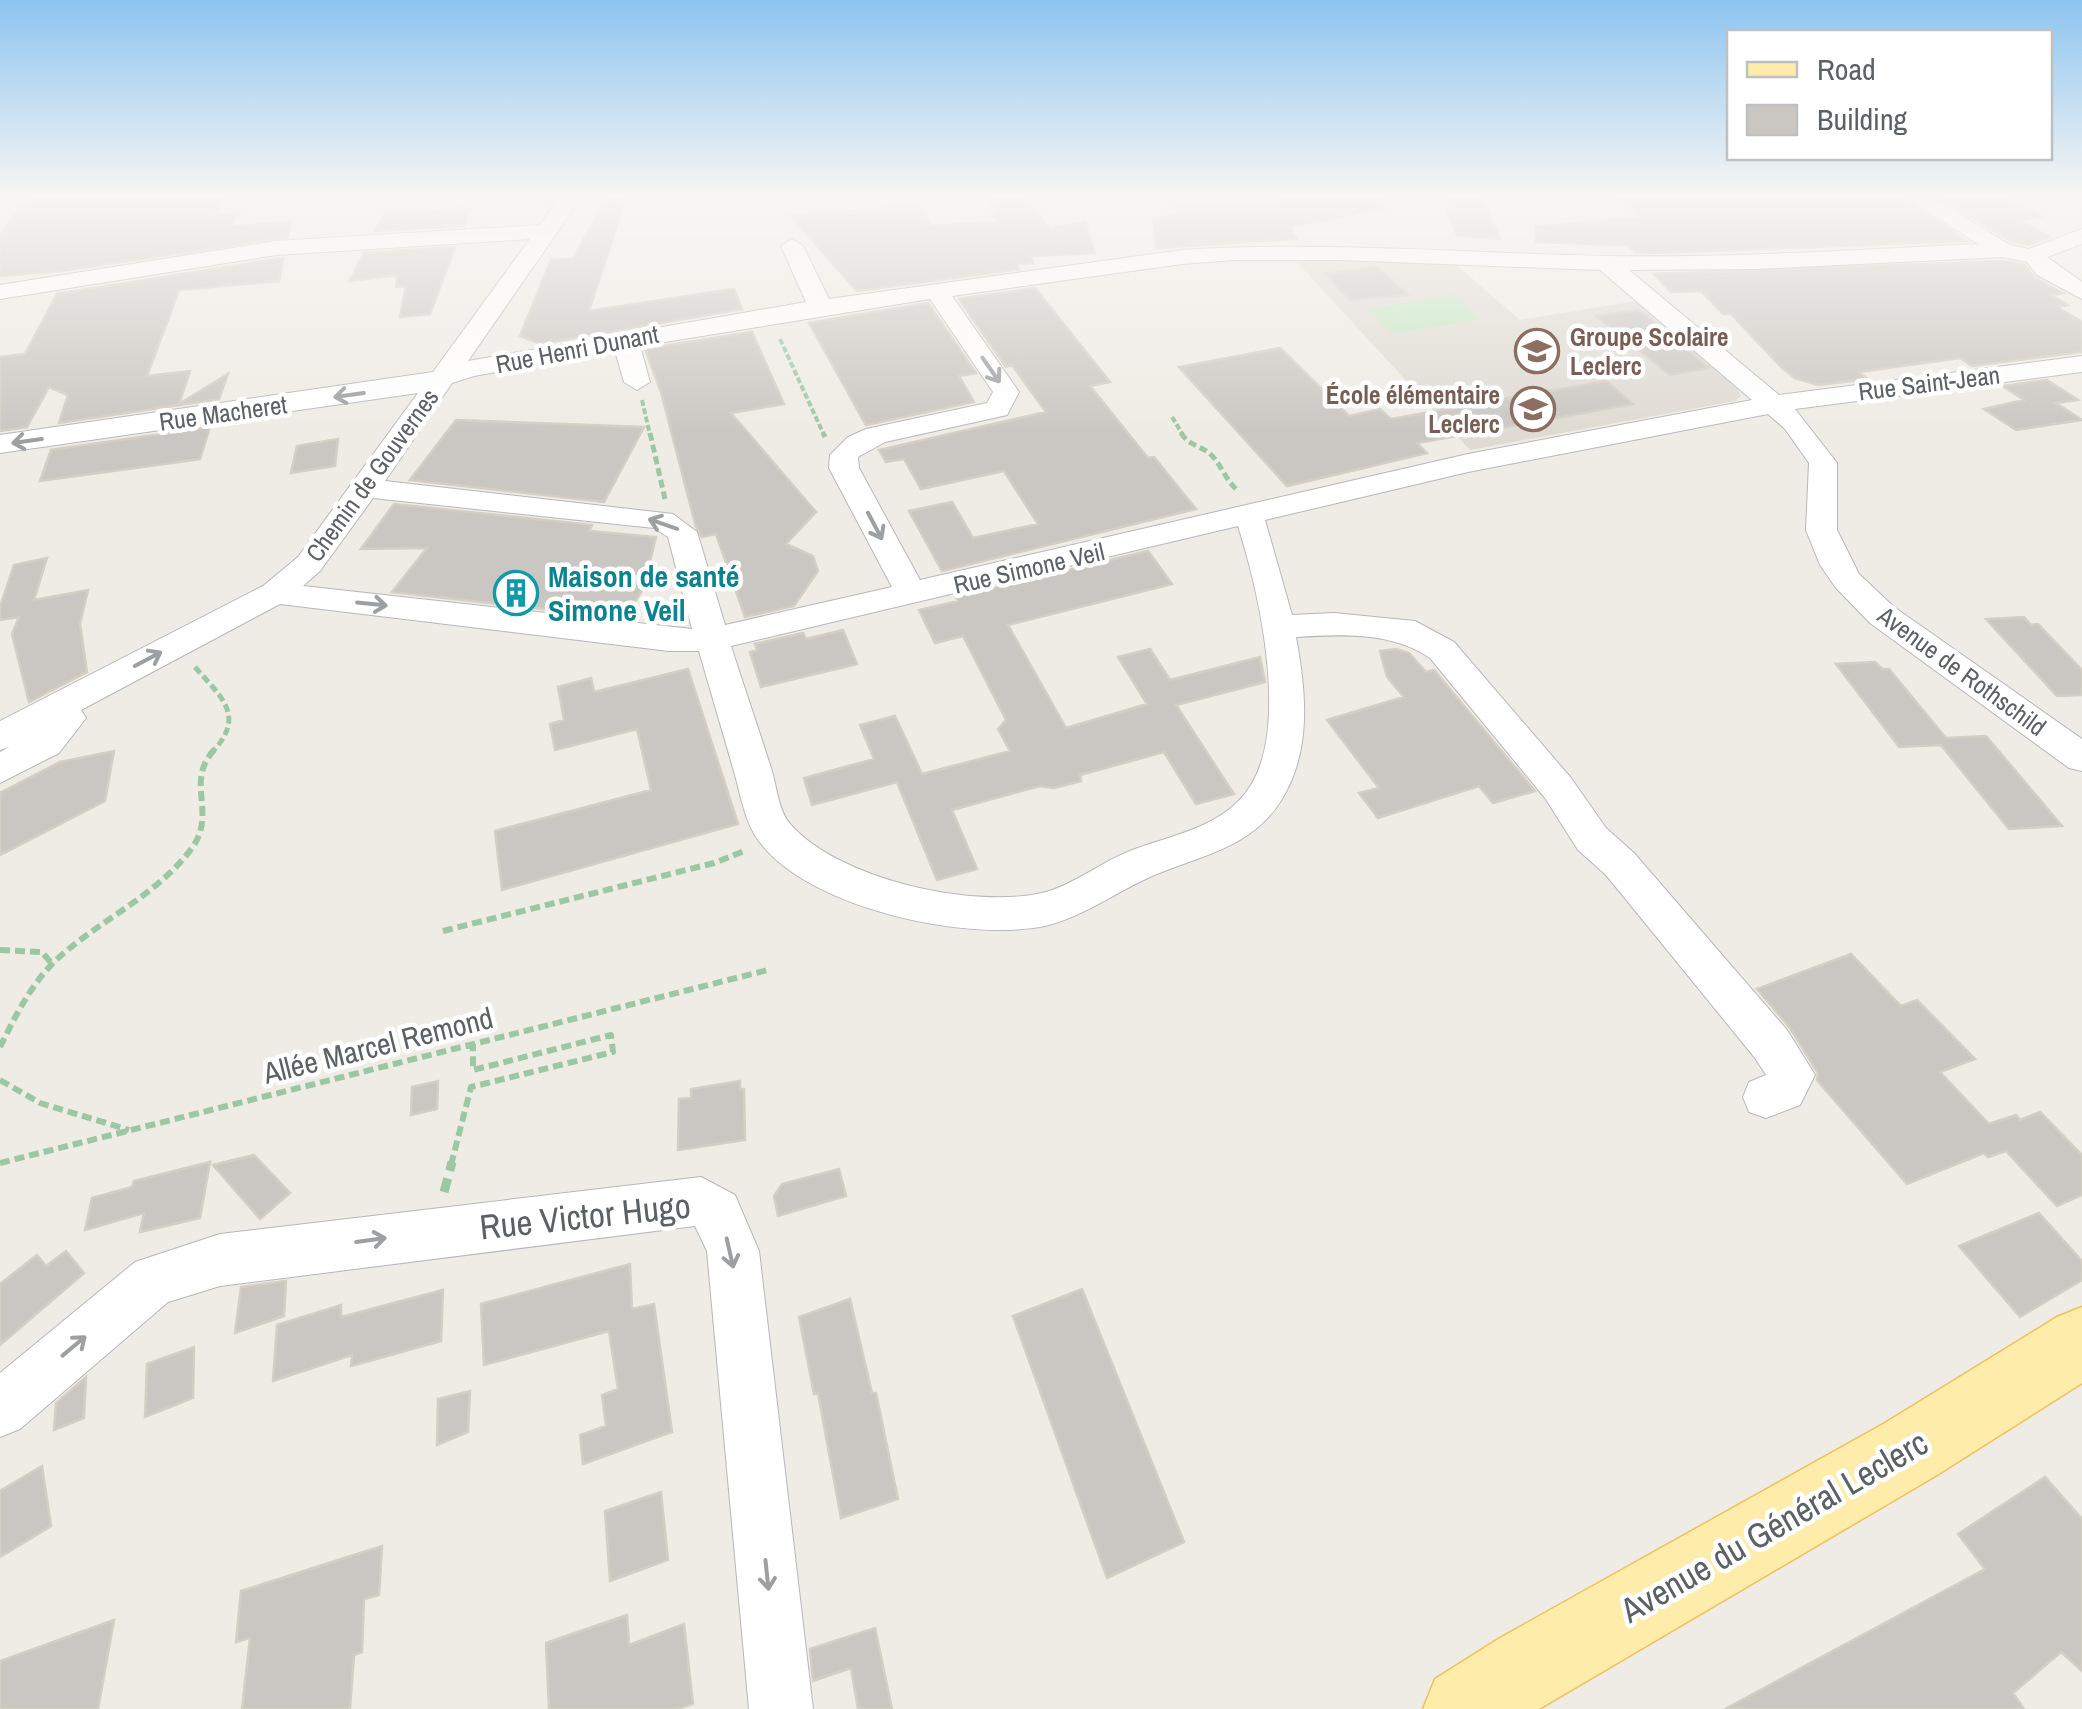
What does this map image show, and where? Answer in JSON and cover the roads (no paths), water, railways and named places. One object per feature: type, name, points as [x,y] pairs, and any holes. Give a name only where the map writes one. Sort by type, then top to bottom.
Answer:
[{"type":"main road","name":"Avenue du Général Leclerc","points":[[1465,1709],[1540,1688],[2082,1342]]},
{"type":"street","points":[[0,292],[108,275]]},
{"type":"street","name":"Chemin de Gouvernes","points":[[0,737],[275,593],[309,564],[516,275]]},
{"type":"street","points":[[806,275],[821,307]]},
{"type":"street","name":"Rue Henri Dunant","points":[[444,376],[770,315],[1048,275]]},
{"type":"street","name":"Avenue de Rothschild","points":[[1619,275],[1795,422],[1822,463],[1816,507],[1824,544],[1856,591],[1882,615],[2082,758]]},
{"type":"street","points":[[2053,275],[2082,292]]},
{"type":"street","points":[[912,596],[844,468],[844,455],[858,442],[876,435],[977,416],[998,408],[1004,400],[1006,392],[936,290]]},
{"type":"street","points":[[625,340],[638,382]]},
{"type":"street","name":"Rue Saint-Jean","points":[[1777,406],[1792,400],[2082,364]]},
{"type":"street","name":"Rue Macheret","points":[[0,444],[391,389],[444,376]]},
{"type":"street","name":"Rue Simone Veil","points":[[275,593],[669,640],[710,640],[912,596],[1468,463],[1777,406]]},
{"type":"street","points":[[366,488],[662,520],[682,532],[710,640],[774,833],[797,856],[828,875],[948,911],[1045,910],[1148,861],[1234,830],[1269,790],[1286,732],[1280,627],[1253,514]]},
{"type":"street","points":[[1280,627],[1334,624],[1415,632],[1442,650],[1558,788],[1592,839],[1620,864],[1771,1044],[1792,1076],[1784,1090],[1766,1097]]},
{"type":"street","points":[[0,769],[46,744],[94,687]]},
{"type":"street","name":"Rue Victor Hugo","points":[[0,1409],[154,1280],[220,1260],[701,1201],[717,1212],[732,1251],[780,1709]]},
{"type":"place","name":"Groupe Scolaire Leclerc","points":[[1537,351]]},
{"type":"place","name":"École élémentaire Leclerc","points":[[1533,409]]},
{"type":"place","name":"Maison de santé Simone Veil","points":[[516,593]]}]
